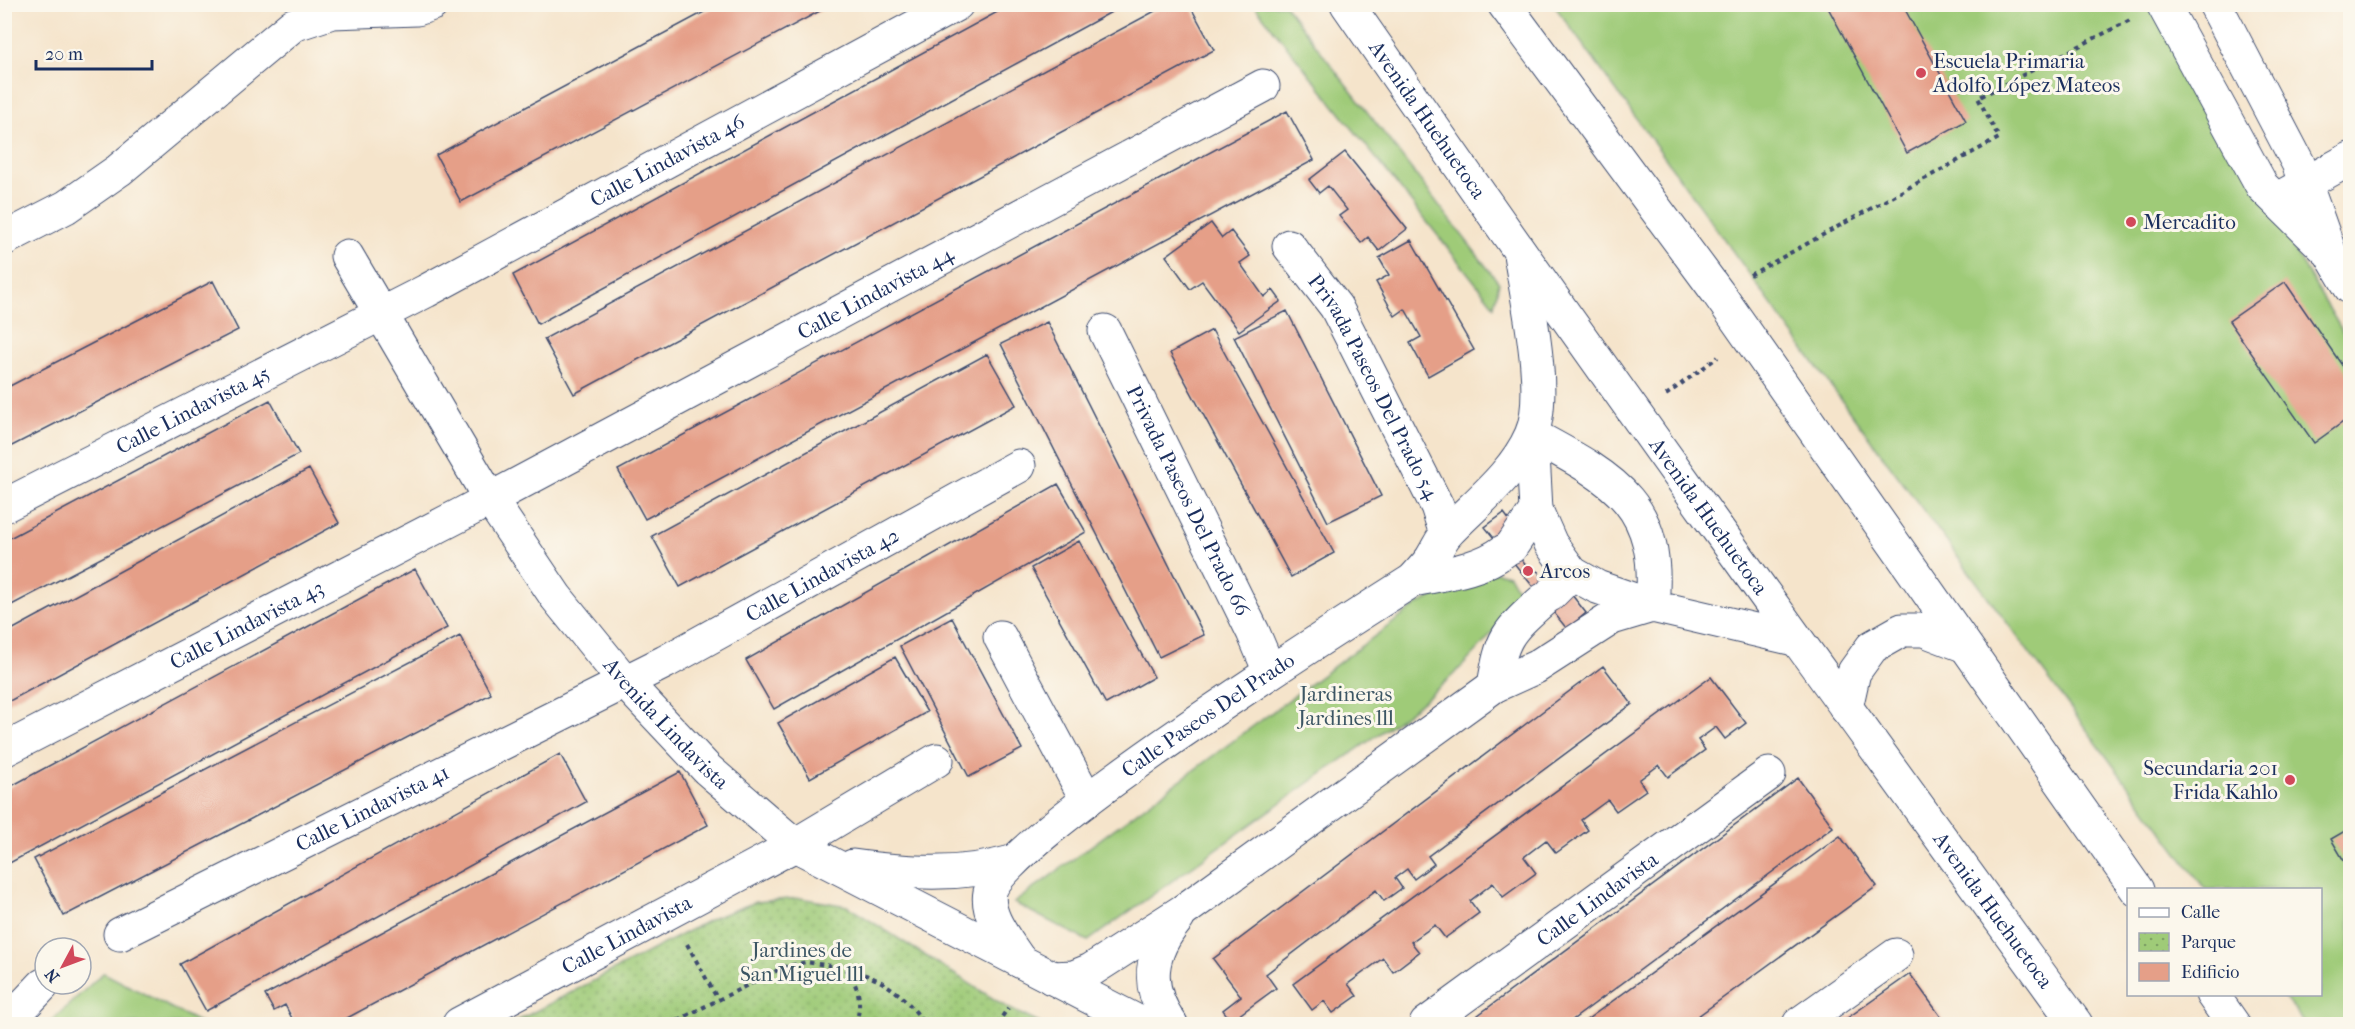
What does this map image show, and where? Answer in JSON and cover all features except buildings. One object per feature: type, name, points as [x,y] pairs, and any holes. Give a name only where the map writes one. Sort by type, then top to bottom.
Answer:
[{"type":"street","points":[[4,239],[66,207],[119,170],[293,25],[332,12],[417,9],[432,4]]},
{"type":"street","name":"Calle Lindavista 46","points":[[379,314],[957,4]]},
{"type":"street","name":"Avenida Huehuetoca","points":[[1347,4],[1520,254],[1794,639],[2076,1024]]},
{"type":"street","points":[[1504,4],[1718,293],[2136,888]]},
{"type":"street","points":[[2216,4],[2307,183],[2330,253],[2350,287]]},
{"type":"street","points":[[2150,10],[2262,186],[2330,253]]},
{"type":"street","name":"Calle Lindavista 44","points":[[490,499],[1263,87]]},
{"type":"street","points":[[2275,200],[2350,159]]},
{"type":"street","name":"Privada Paseos Del Prado 54","points":[[1289,246],[1336,307],[1437,506],[1446,534]]},
{"type":"street","name":"Calle Paseos Del Prado","points":[[1413,580],[1451,573],[1495,558],[1507,549],[1536,510],[1532,435],[1537,407],[1536,360],[1520,254]]},
{"type":"street","name":"Avenida Lindavista","points":[[347,256],[379,314],[490,499],[556,597],[625,682],[707,769],[795,844],[1142,1024]]},
{"type":"street","name":"Calle Lindavista 45","points":[[4,506],[379,314]]},
{"type":"street","name":"Privada Paseos Del Prado 66","points":[[1105,331],[1270,672]]},
{"type":"street","points":[[1532,435],[1603,475],[1632,505],[1644,522],[1652,548],[1655,575],[1652,606]]},
{"type":"street","name":"Calle Paseos Del Prado","points":[[1020,962],[992,912],[990,892],[998,875],[1087,800],[1270,672],[1413,580],[1430,560],[1446,534],[1486,496],[1532,435]]},
{"type":"street","name":"Calle Lindavista 42","points":[[625,682],[1019,466]]},
{"type":"street","name":"Calle Lindavista 43","points":[[4,750],[490,499]]},
{"type":"street","points":[[1536,510],[1551,544],[1555,589]]},
{"type":"street","points":[[1494,686],[1500,649],[1508,634],[1555,589],[1597,588],[1652,606],[1794,639]]},
{"type":"street","points":[[1052,978],[1074,977],[1091,970],[1183,911],[1494,686],[1536,667],[1612,618],[1652,606]]},
{"type":"street","points":[[1846,708],[1854,672],[1872,647],[1902,630],[1924,630],[1963,645]]},
{"type":"street","points":[[1000,637],[1087,800]]},
{"type":"street","name":"Calle Lindavista 41","points":[[120,934],[625,682]]},
{"type":"street","name":"Calle Lindavista","points":[[459,1024],[795,844],[937,760]]},
{"type":"street","name":"Calle Lindavista","points":[[1426,1024],[1768,774]]},
{"type":"street","name":"Calle Paseos Del Prado","points":[[831,863],[912,872],[954,872],[991,868],[1012,862]]},
{"type":"street","points":[[1171,1024],[1159,1007],[1153,973],[1161,938],[1183,911]]},
{"type":"street","points":[[1799,1024],[1896,955]]},
{"type":"street","points":[[6,1024],[33,996]]},
{"type":"street","points":[[2213,996],[2233,1024]]},
{"type":"path","points":[[1718,293],[1999,138],[1978,98],[2150,10]]},
{"type":"path","points":[[1636,417],[1748,335]]},
{"type":"path","points":[[682,935],[717,998]]},
{"type":"path","points":[[670,1024],[717,998],[791,964],[813,963],[870,975],[894,988],[925,1024]]},
{"type":"path","points":[[844,968],[855,982],[859,995],[856,1024]]},
{"type":"path","points":[[998,1024],[1008,1008]]},
{"type":"path","points":[[876,1024],[907,1024]]},
{"type":"green space","points":[[1254,5],[1285,5],[1499,283],[1494,306]]},
{"type":"green space","points":[[1554,5],[2149,5],[2350,344],[2350,1024],[2305,1024],[2284,996],[2322,996],[2322,888],[2204,888],[1816,366]]},
{"type":"green space","name":"Jardineras Jardines lll","points":[[1496,572],[1509,575],[1519,593],[1500,623],[1451,677],[1395,722],[1088,941],[1014,903],[1417,605],[1451,588]]},
{"type":"green space","name":"Jardines de San Miguel lll","points":[[800,898],[847,906],[1008,1008],[1041,1024],[511,1024],[713,918],[756,902]]},
{"type":"green space","points":[[104,973],[202,1024],[48,1024],[78,996],[93,996],[93,982]]},
{"type":"place","name":"Escuela Primaria Adolfo López Mateos","points":[[1921,73]]},
{"type":"place","name":"Mercadito","points":[[2131,222]]},
{"type":"place","name":"Arcos","points":[[1528,571]]},
{"type":"place","name":"Secundaria 201 Frida Kahlo","points":[[2290,780]]}]
